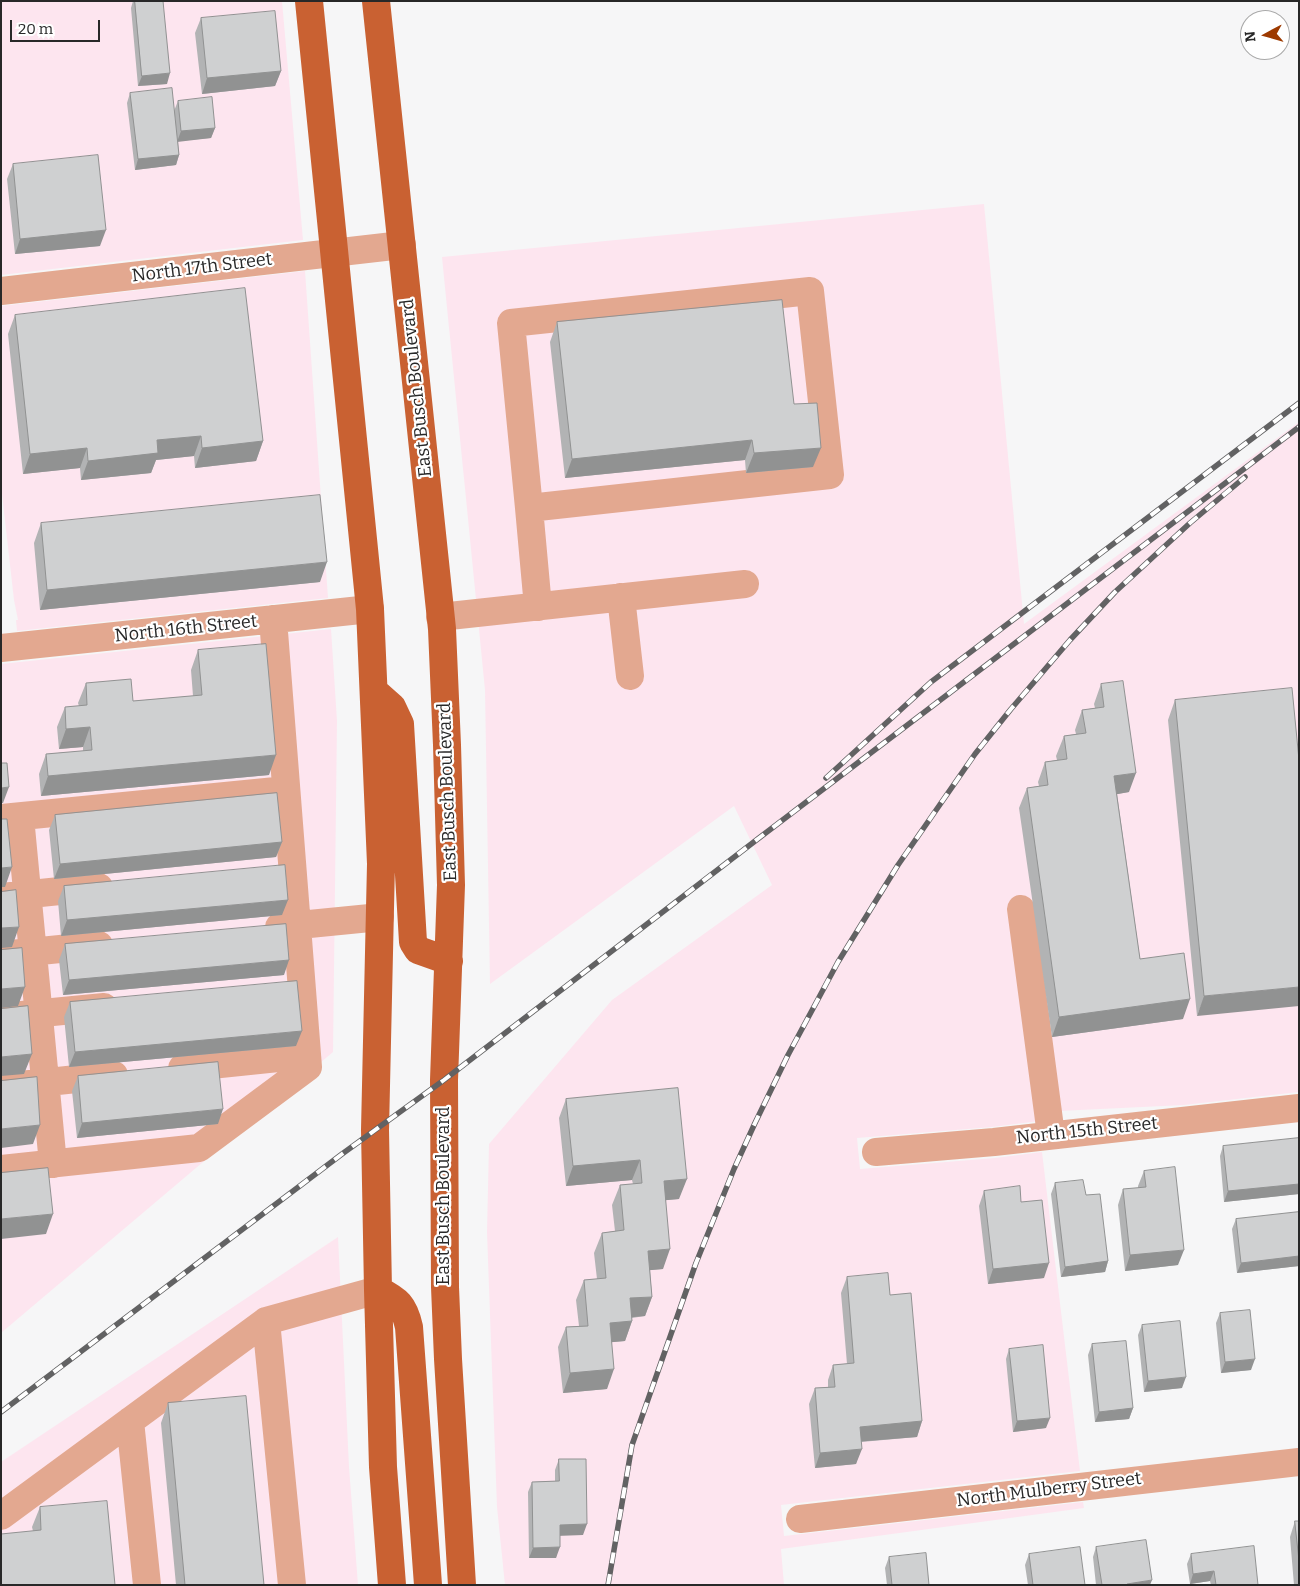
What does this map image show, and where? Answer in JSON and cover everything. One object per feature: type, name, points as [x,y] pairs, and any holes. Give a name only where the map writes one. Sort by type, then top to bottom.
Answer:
[{"type":"main road","points":[[309,1],[370,609],[381,864],[375,1130],[378,1290],[383,1467],[392,1585]]},
{"type":"main road","name":"East Busch Boulevard","points":[[376,1],[442,629],[451,886],[444,1080],[445,1287],[462,1585]]},
{"type":"main road","points":[[374,690],[392,707],[400,724],[414,942],[418,950],[448,961]]},
{"type":"main road","points":[[378,1290],[395,1298],[407,1315],[414,1372],[428,1585]]},
{"type":"street","name":"North 17th Street","points":[[1,291],[402,245]]},
{"type":"street","points":[[529,508],[830,476],[810,291],[511,323],[538,606]]},
{"type":"street","points":[[440,617],[745,584]]},
{"type":"street","points":[[621,598],[630,676]]},
{"type":"street","name":"North 16th Street","points":[[1,648],[370,609]]},
{"type":"street","points":[[1,1169],[199,1148],[308,1067],[292,987],[297,926],[282,870],[286,790],[273,619]]},
{"type":"street","points":[[53,1164],[28,894],[11,817],[286,790]]},
{"type":"street","points":[[1,897],[126,885]]},
{"type":"street","points":[[1022,909],[1051,1135]]},
{"type":"street","points":[[258,930],[380,917]]},
{"type":"street","points":[[1,955],[121,943]]},
{"type":"street","points":[[1,1017],[126,1004]]},
{"type":"street","points":[[1,1087],[307,1055]]},
{"type":"street","name":"North 15th Street","points":[[876,1152],[994,1142],[1299,1108]]},
{"type":"street","points":[[1,1516],[266,1321],[378,1290]]},
{"type":"street","points":[[266,1321],[292,1585]]},
{"type":"street","points":[[130,1421],[147,1585]]},
{"type":"street","name":"North Mulberry Street","points":[[800,1519],[1299,1462]]},
{"type":"shaded area","points":[[1,1],[282,1],[303,240],[1,275]]},
{"type":"shaded area","points":[[984,204],[1024,624],[1299,422],[1299,1092],[1184,1105],[1038,1112],[1039,1121],[992,1127],[857,1138],[860,1169],[995,1158],[1042,1152],[1080,1471],[781,1505],[784,1536],[1083,1502],[1084,1508],[781,1549],[784,1585],[505,1585],[497,1507],[487,1232],[489,1144],[612,1000],[772,885],[734,806],[490,984],[485,690],[442,257]]},
{"type":"shaded area","points":[[305,271],[328,598],[17,631],[16,620],[18,620],[1,485],[1,306]]},
{"type":"shaded area","points":[[331,629],[337,721],[333,1052],[1,1333],[1,664]]},
{"type":"shaded area","points":[[338,1237],[349,1467],[358,1585],[1,1585],[1,1462]]},
{"type":"building","points":[[135,1],[163,1],[170,73],[142,76]]},
{"type":"building","points":[[275,11],[281,71],[207,78],[201,18]]},
{"type":"building","points":[[172,88],[179,155],[138,159],[130,93]]},
{"type":"building","points":[[212,97],[215,128],[181,131],[178,101]]},
{"type":"building","points":[[98,155],[106,230],[20,239],[13,164]]},
{"type":"building","points":[[245,288],[263,441],[202,448],[201,436],[157,440],[158,453],[88,461],[87,448],[30,454],[15,315]]},
{"type":"building","points":[[782,300],[794,404],[817,403],[821,448],[754,453],[752,440],[572,459],[557,322]]},
{"type":"building","points":[[320,495],[327,562],[47,590],[41,523]]},
{"type":"building","points":[[266,644],[276,755],[48,776],[46,754],[92,750],[90,727],[66,729],[65,707],[87,705],[86,683],[131,679],[133,701],[202,695],[198,650]]},
{"type":"building","points":[[1123,681],[1136,773],[1114,776],[1140,959],[1184,953],[1190,999],[1059,1017],[1027,788],[1048,785],[1045,762],[1067,759],[1064,736],[1086,733],[1082,710],[1104,707],[1101,684]]},
{"type":"building","points":[[1292,688],[1299,760],[1299,987],[1204,996],[1175,700]]},
{"type":"building","points":[[1,763],[7,763],[9,787],[1,788]]},
{"type":"building","points":[[277,793],[282,842],[60,864],[55,815]]},
{"type":"building","points":[[1,819],[7,819],[12,867],[1,868]]},
{"type":"building","points":[[285,865],[288,900],[67,920],[64,886]]},
{"type":"building","points":[[16,890],[19,927],[1,928],[1,892]]},
{"type":"building","points":[[286,924],[289,960],[69,980],[65,944]]},
{"type":"building","points":[[22,948],[25,987],[1,989],[1,950]]},
{"type":"building","points":[[297,981],[302,1031],[75,1052],[70,1002]]},
{"type":"building","points":[[28,1006],[32,1054],[1,1057],[1,1009]]},
{"type":"building","points":[[218,1062],[223,1109],[82,1123],[78,1076]]},
{"type":"building","points":[[37,1077],[40,1125],[1,1129],[1,1081]]},
{"type":"building","points":[[678,1088],[687,1179],[664,1181],[670,1249],[648,1251],[652,1297],[630,1298],[632,1321],[610,1323],[614,1369],[570,1373],[566,1327],[588,1326],[584,1280],[606,1278],[602,1233],[624,1230],[620,1185],[642,1183],[640,1160],[573,1166],[566,1099]]},
{"type":"building","points":[[1299,1138],[1299,1184],[1228,1191],[1223,1146]]},
{"type":"building","points":[[1175,1167],[1184,1250],[1130,1255],[1123,1189],[1146,1187],[1144,1171]]},
{"type":"building","points":[[48,1168],[53,1214],[1,1219],[1,1173]]},
{"type":"building","points":[[1083,1180],[1086,1195],[1100,1194],[1108,1261],[1065,1267],[1055,1183]]},
{"type":"building","points":[[1020,1186],[1021,1202],[1042,1200],[1049,1263],[993,1269],[984,1191]]},
{"type":"building","points":[[1299,1212],[1299,1256],[1241,1263],[1236,1219]]},
{"type":"building","points":[[888,1273],[890,1295],[911,1293],[922,1421],[860,1427],[862,1449],[820,1453],[815,1388],[835,1387],[833,1365],[854,1363],[847,1277]]},
{"type":"building","points":[[1250,1310],[1255,1359],[1225,1362],[1220,1313]]},
{"type":"building","points":[[1180,1321],[1186,1377],[1148,1381],[1142,1325]]},
{"type":"building","points":[[1126,1341],[1133,1408],[1099,1412],[1092,1344]]},
{"type":"building","points":[[1043,1345],[1050,1418],[1017,1421],[1009,1349]]},
{"type":"building","points":[[246,1396],[264,1585],[185,1585],[168,1403]]},
{"type":"building","points":[[559,1459],[586,1459],[587,1524],[560,1525],[560,1547],[533,1548],[532,1482],[559,1481]]},
{"type":"building","points":[[107,1501],[115,1585],[1,1585],[1,1534],[41,1530],[40,1507]]},
{"type":"building","points":[[1295,1521],[1299,1521],[1299,1560]]},
{"type":"building","points":[[1146,1540],[1152,1580],[1127,1585],[1102,1585],[1096,1547]]},
{"type":"building","points":[[1254,1546],[1258,1585],[1216,1585],[1214,1571],[1193,1574],[1191,1554]]},
{"type":"building","points":[[1080,1547],[1085,1585],[1033,1585],[1029,1554]]},
{"type":"building","points":[[926,1553],[929,1585],[892,1585],[889,1557]]},
{"type":"railway","points":[[826,778],[931,682],[1299,403]]},
{"type":"railway","points":[[1,1412],[342,1154],[444,1080],[1299,427]]},
{"type":"railway","points":[[608,1585],[632,1445],[696,1263],[755,1123],[788,1055],[838,962],[898,865],[975,754],[1011,709],[1070,640],[1115,592],[1190,523],[1245,477]]}]
